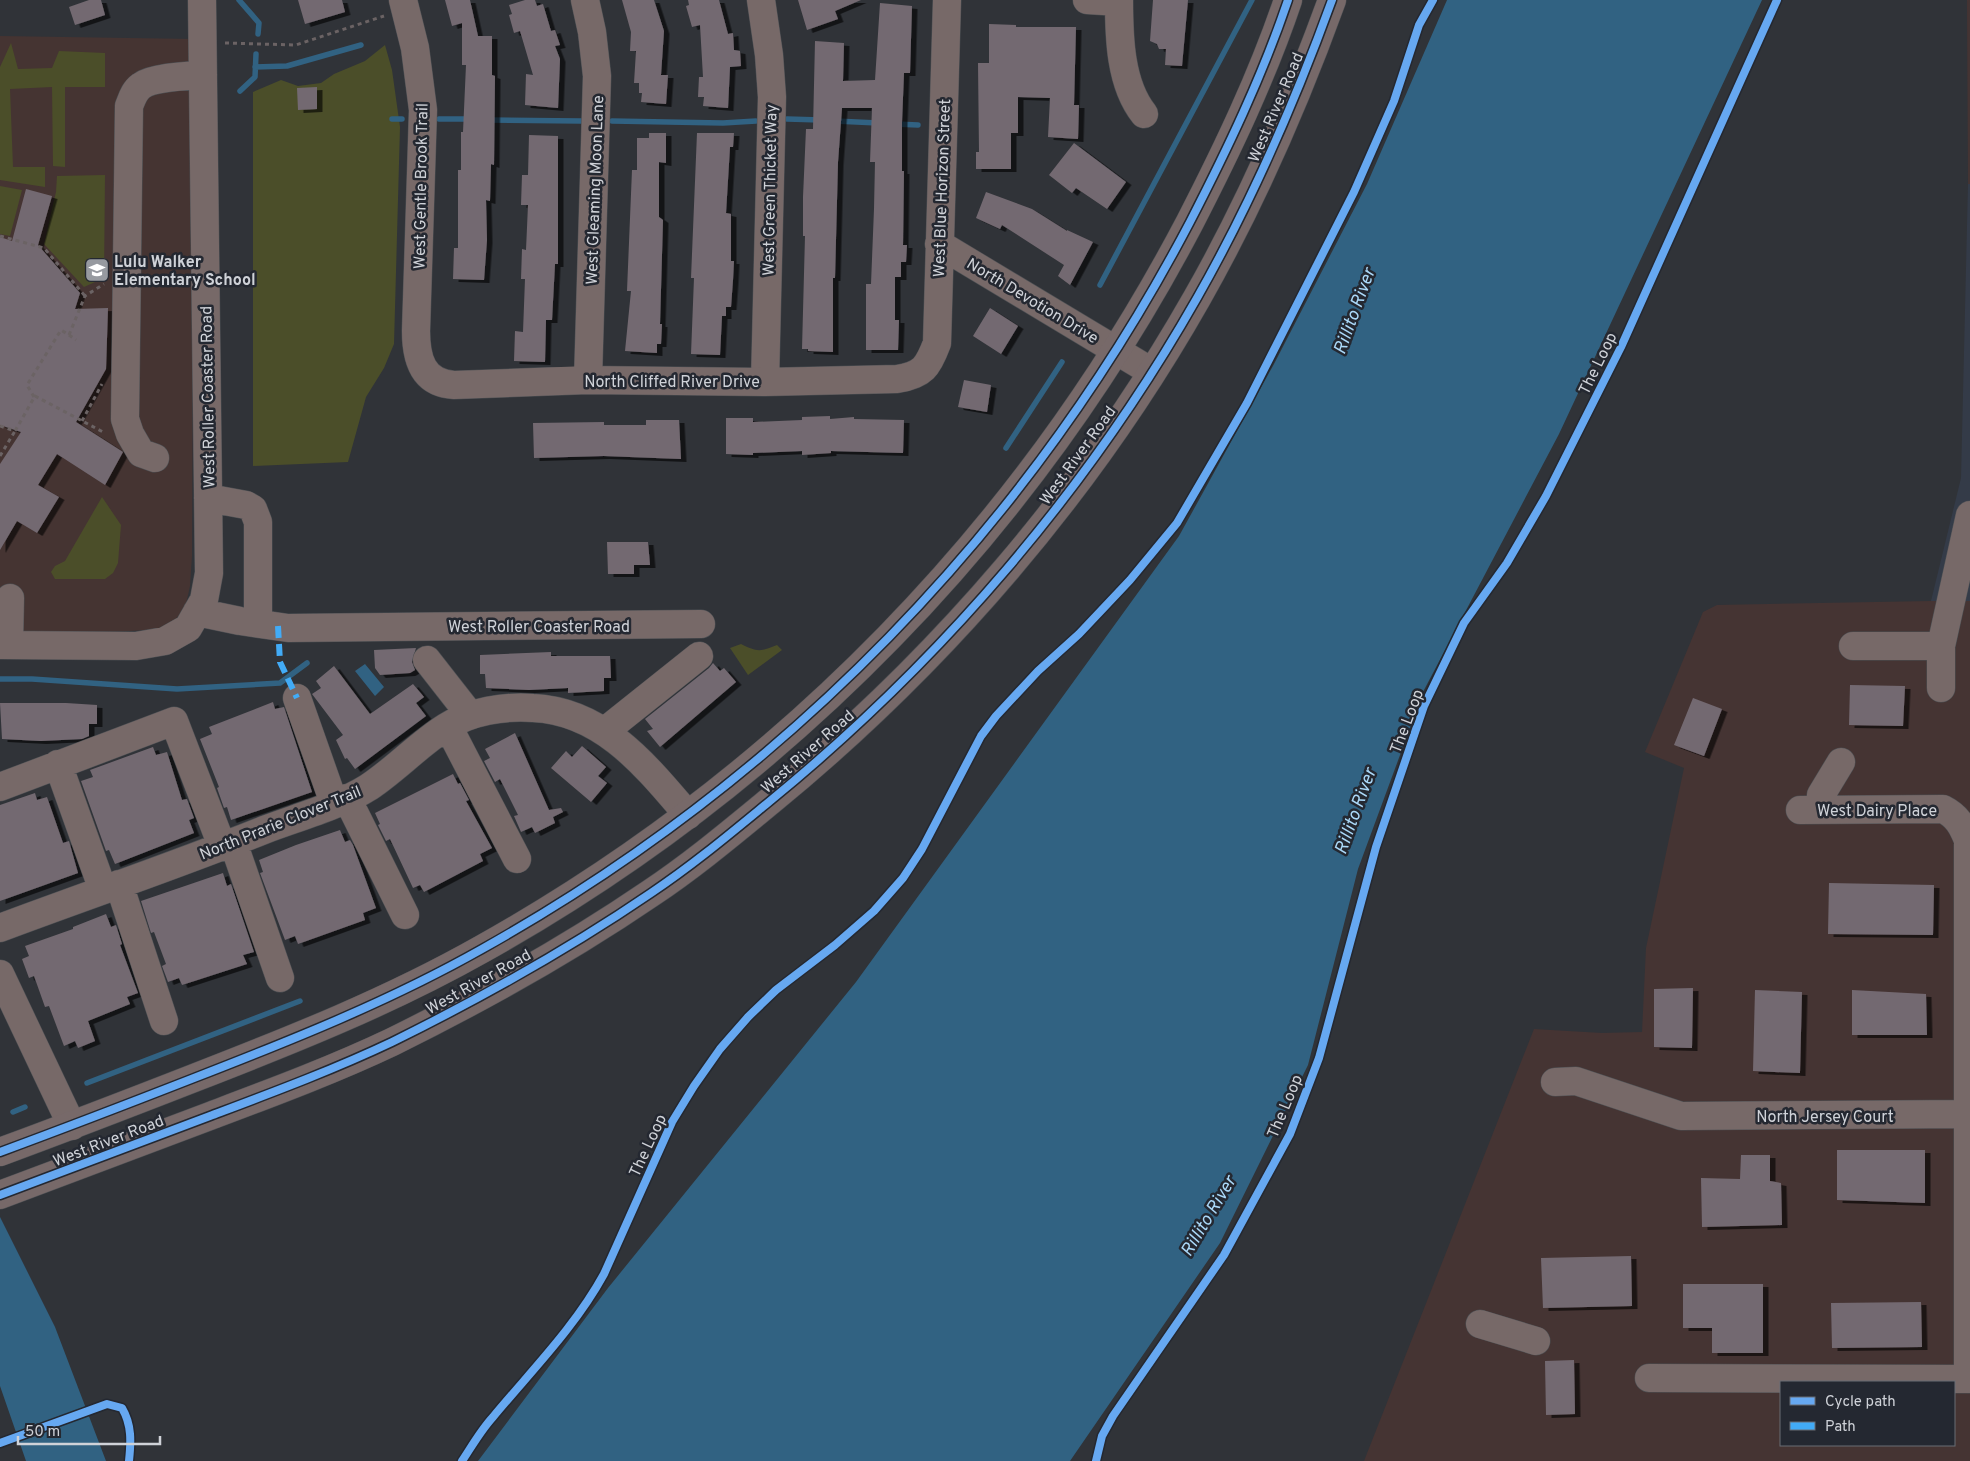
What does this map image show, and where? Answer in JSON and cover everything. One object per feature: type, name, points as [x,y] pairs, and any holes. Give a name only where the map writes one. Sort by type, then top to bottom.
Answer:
[{"type":"main road","name":"West River Road","points":[[0,1152],[288,1042],[428,978],[531,920],[623,862],[688,815],[769,751],[875,652],[938,587],[1008,503],[1061,433],[1116,351],[1165,269],[1226,153],[1266,62],[1288,0]]},
{"type":"main road","name":"West River Road","points":[[0,1195],[327,1071],[386,1044],[481,996],[542,962],[652,892],[744,822],[849,734],[926,659],[991,588],[1058,506],[1120,422],[1198,297],[1264,168],[1314,50],[1332,0]]},
{"type":"main road","points":[[368,1006],[386,1044]]},
{"type":"street","name":"West Roller Coaster Road","points":[[202,0],[210,573],[204,600],[193,620],[258,623],[288,628],[701,624]]},
{"type":"street","name":"West Gleaming Moon Lane","points":[[584,0],[592,32],[597,76],[588,380]]},
{"type":"street","name":"West Green Thicket Way","points":[[760,0],[768,48],[772,97],[764,382]]},
{"type":"street","name":"West Blue Horizon Street","points":[[925,376],[937,343],[947,0]]},
{"type":"street","points":[[1087,0],[1119,1],[1124,63],[1137,105],[1144,114]]},
{"type":"street","name":"West Gentle Brook Trail","points":[[404,4],[416,48],[424,130],[416,342],[422,376]]},
{"type":"street","points":[[155,458],[141,453],[130,434],[125,419],[129,106],[134,94],[141,86],[163,79],[203,75]]},
{"type":"street","name":"North Devotion Drive","points":[[939,244],[1152,372]]},
{"type":"street","name":"North Cliffed River Drive","points":[[422,376],[454,385],[588,380],[764,382],[897,379],[925,376]]},
{"type":"street","points":[[208,498],[246,505],[253,509],[258,522],[258,623]]},
{"type":"street","points":[[1941,688],[1941,646],[1964,569],[1970,515]]},
{"type":"street","points":[[10,598],[5,645],[136,646],[165,642],[193,620]]},
{"type":"street","points":[[1853,646],[1941,646]]},
{"type":"street","points":[[605,731],[699,656]]},
{"type":"street","points":[[427,660],[459,720],[517,859]]},
{"type":"street","points":[[297,698],[340,801],[405,916]]},
{"type":"street","name":"North Prarie Clover Trail","points":[[0,928],[340,801],[375,782],[459,720],[516,708],[546,709],[575,716],[605,731],[642,762],[688,815]]},
{"type":"street","points":[[0,787],[174,721],[228,844],[280,978]]},
{"type":"street","name":"West Dairy Place","points":[[1841,762],[1810,810],[1961,808],[1961,824],[1968,840],[1969,1379]]},
{"type":"street","points":[[58,764],[111,887],[164,1021]]},
{"type":"street","points":[[0,974],[72,1126]]},
{"type":"street","name":"North Jersey Court","points":[[1555,1082],[1576,1081],[1681,1116],[1968,1114]]},
{"type":"street","points":[[1480,1324],[1536,1342]]},
{"type":"street","points":[[1649,1378],[1969,1379]]},
{"type":"path","points":[[217,42],[296,45],[404,4]]},
{"type":"path","points":[[0,236],[44,248],[85,296]]},
{"type":"path","points":[[69,335],[85,296],[106,284]]},
{"type":"path","points":[[76,340],[61,330],[27,385],[34,397],[113,437]]},
{"type":"path","points":[[82,421],[104,378]]},
{"type":"path","points":[[0,456],[34,397]]},
{"type":"path","points":[[0,426],[15,431]]},
{"type":"shaded area","points":[[1967,0],[1970,0],[1970,184],[1968,184]]},
{"type":"shaded area","name":"Lulu Walker Elementary School","points":[[0,36],[194,39],[192,556],[190,586],[185,609],[166,629],[112,632],[0,631]]},
{"type":"shaded area","points":[[1968,184],[1970,184],[1970,601],[1931,601],[1961,478]]},
{"type":"shaded area","points":[[1970,601],[1970,1461],[1364,1461],[1534,1029],[1602,1033],[1642,1032],[1646,948],[1684,768],[1645,752],[1703,612],[1717,605]]},
{"type":"green space","points":[[11,43],[18,69],[52,68],[59,51],[105,53],[105,87],[65,87],[65,167],[53,166],[52,87],[10,89],[13,167],[45,167],[45,187],[0,180],[0,67]]},
{"type":"green space","points":[[385,45],[392,70],[400,127],[394,344],[384,368],[366,397],[348,462],[253,466],[253,92],[281,80],[298,86],[321,83],[334,74],[365,61]]},
{"type":"green space","points":[[105,175],[104,278],[84,287],[44,244],[56,192],[57,176]]},
{"type":"green space","points":[[0,186],[22,190],[10,236],[0,234]]},
{"type":"green space","points":[[102,497],[121,525],[118,563],[113,573],[105,579],[55,579],[51,572],[55,566],[65,561]]},
{"type":"green space","points":[[741,644],[751,649],[759,650],[777,645],[782,650],[748,675],[730,648]]},
{"type":"water","name":"Rillito River","points":[[1447,0],[1762,0],[1559,434],[1424,690],[1358,869],[1308,1065],[1220,1243],[1070,1461],[478,1461],[608,1288],[856,982],[1179,536],[1274,364],[1367,184]]},
{"type":"water","points":[[365,664],[384,687],[375,696],[355,671]]},
{"type":"water","points":[[0,1217],[55,1327],[106,1461],[26,1461],[0,1386]]},
{"type":"building","points":[[89,0],[101,0],[105,15],[75,25],[69,7]]},
{"type":"building","points":[[298,0],[342,0],[345,12],[305,24]]},
{"type":"building","points":[[445,0],[470,0],[478,36],[492,36],[492,75],[495,76],[494,165],[491,164],[490,201],[486,200],[487,240],[484,280],[453,279],[454,248],[458,248],[458,170],[461,170],[461,132],[463,132],[466,65],[462,65],[462,23],[452,26]]},
{"type":"building","points":[[525,0],[535,0],[537,6],[543,4],[551,31],[555,30],[560,45],[555,46],[560,59],[558,108],[525,105],[526,74],[533,75],[520,31],[514,33],[509,15],[512,14],[509,5]]},
{"type":"building","points":[[622,0],[654,0],[664,31],[661,75],[668,75],[666,104],[641,102],[642,93],[639,93],[639,83],[634,83],[636,51],[630,51],[631,32]]},
{"type":"building","points":[[688,0],[719,0],[728,34],[733,33],[734,50],[740,51],[741,66],[730,67],[728,108],[703,106],[704,97],[698,97],[699,77],[703,77],[700,25],[692,27],[686,6],[689,5]]},
{"type":"building","points":[[798,0],[861,0],[835,11],[838,19],[807,30]]},
{"type":"building","points":[[1153,0],[1188,0],[1182,66],[1165,65],[1166,49],[1159,49],[1157,44],[1150,41]]},
{"type":"building","points":[[880,3],[912,6],[910,73],[904,73],[902,122],[902,171],[904,171],[903,245],[907,245],[906,262],[901,262],[901,277],[895,277],[895,320],[899,320],[898,350],[866,350],[866,284],[871,284],[874,209],[875,162],[870,162],[872,108],[842,108],[838,162],[835,278],[833,278],[833,352],[808,351],[808,349],[802,349],[805,236],[803,236],[803,197],[806,129],[813,129],[815,41],[844,43],[843,81],[875,80]]},
{"type":"building","points":[[989,24],[1016,25],[1016,27],[1076,27],[1074,105],[1079,105],[1078,139],[1048,137],[1050,98],[1018,97],[1018,133],[1011,133],[1011,169],[976,169],[976,152],[979,152],[978,63],[989,63]]},
{"type":"building","points":[[317,87],[317,109],[298,110],[297,88]]},
{"type":"building","points":[[649,133],[666,133],[666,163],[659,162],[659,217],[663,220],[660,324],[662,324],[661,344],[657,344],[657,353],[625,351],[631,291],[627,291],[632,170],[637,170],[637,138],[649,138]]},
{"type":"building","points":[[697,133],[734,133],[733,147],[730,147],[726,213],[731,214],[731,261],[734,261],[733,280],[731,307],[726,307],[726,316],[722,316],[720,355],[691,354],[694,278],[691,278]]},
{"type":"building","points":[[529,135],[558,136],[558,264],[555,264],[552,320],[546,320],[545,362],[514,361],[515,331],[523,332],[525,279],[521,279],[522,249],[526,250],[528,205],[521,205],[522,175],[528,175]]},
{"type":"building","points":[[1074,143],[1126,182],[1107,209],[1076,188],[1072,193],[1049,175]]},
{"type":"building","points":[[26,189],[52,196],[38,245],[80,293],[75,309],[108,308],[106,369],[76,422],[123,452],[105,485],[57,454],[38,485],[59,497],[37,533],[17,521],[0,550],[0,464],[21,432],[0,425],[0,237],[12,241]]},
{"type":"building","points":[[986,192],[1032,209],[1067,231],[1093,242],[1070,285],[1058,276],[1064,265],[1002,225],[1000,229],[976,218]]},
{"type":"building","points":[[990,308],[1018,326],[1001,354],[973,336]]},
{"type":"building","points":[[964,380],[991,385],[987,412],[958,407]]},
{"type":"building","points":[[830,416],[830,419],[854,417],[854,419],[904,420],[903,453],[831,451],[831,453],[802,455],[802,451],[753,453],[753,455],[726,454],[726,418],[753,418],[753,422],[802,420],[802,417]]},
{"type":"building","points":[[646,420],[679,420],[681,459],[604,456],[534,458],[533,423],[604,422],[604,425],[646,425]]},
{"type":"building","points":[[607,542],[648,542],[650,565],[634,565],[634,574],[608,574]]},
{"type":"building","points":[[416,648],[412,662],[415,670],[410,673],[380,675],[375,668],[374,650]]},
{"type":"building","points":[[551,652],[551,656],[610,656],[611,678],[604,678],[604,691],[568,693],[568,688],[529,690],[486,688],[485,674],[480,674],[480,655]]},
{"type":"building","points":[[713,663],[720,671],[724,668],[736,682],[660,747],[647,731],[653,729],[645,719]]},
{"type":"building","points":[[334,666],[370,714],[413,684],[424,697],[416,703],[426,716],[355,769],[347,758],[345,759],[336,740],[343,735],[312,694],[321,688],[316,681]]},
{"type":"building","points":[[1850,685],[1905,686],[1903,726],[1849,725]]},
{"type":"building","points":[[1693,698],[1722,709],[1704,756],[1674,745]]},
{"type":"building","points":[[273,702],[275,709],[284,707],[312,792],[231,820],[227,807],[224,808],[217,788],[219,787],[200,739],[212,734],[209,727]]},
{"type":"building","points":[[0,703],[97,705],[97,724],[89,724],[89,736],[82,739],[41,741],[2,739]]},
{"type":"building","points":[[515,733],[549,810],[561,808],[563,812],[553,817],[555,823],[535,833],[532,827],[521,832],[514,816],[518,815],[500,779],[495,782],[484,761],[490,758],[485,749]]},
{"type":"building","points":[[582,746],[606,767],[598,776],[607,783],[591,802],[551,768],[566,751],[572,757]]},
{"type":"building","points":[[153,747],[156,755],[167,752],[182,800],[187,799],[194,818],[189,820],[194,833],[115,864],[109,850],[106,851],[81,781],[93,777],[90,770]]},
{"type":"building","points":[[453,774],[469,800],[466,801],[492,848],[480,854],[483,861],[424,892],[420,885],[413,888],[390,839],[386,841],[378,825],[380,824],[375,813]]},
{"type":"building","points":[[35,793],[37,800],[47,797],[63,843],[69,841],[78,873],[0,901],[0,805]]},
{"type":"building","points":[[340,830],[345,842],[350,840],[353,845],[376,908],[363,913],[365,920],[298,944],[295,936],[285,940],[260,873],[263,872],[259,860]]},
{"type":"building","points":[[223,873],[227,886],[231,884],[254,952],[243,955],[247,964],[182,985],[179,978],[168,982],[162,966],[166,964],[154,932],[151,933],[141,901]]},
{"type":"building","points":[[1829,883],[1934,885],[1933,935],[1828,934]]},
{"type":"building","points":[[106,914],[111,927],[116,925],[122,944],[120,945],[138,993],[127,997],[130,1004],[88,1021],[95,1041],[78,1048],[75,1041],[64,1046],[49,1006],[45,1007],[34,976],[29,978],[22,959],[29,956],[25,946],[73,929],[73,927]]},
{"type":"building","points":[[1693,988],[1692,1048],[1654,1047],[1654,989]]},
{"type":"building","points":[[1755,990],[1802,992],[1800,1073],[1753,1071]]},
{"type":"building","points":[[1852,990],[1926,994],[1927,1035],[1852,1035]]},
{"type":"building","points":[[1837,1150],[1925,1150],[1925,1203],[1837,1200]]},
{"type":"building","points":[[1741,1155],[1770,1155],[1770,1181],[1781,1183],[1782,1225],[1702,1227],[1701,1178],[1740,1179]]},
{"type":"building","points":[[1631,1256],[1632,1306],[1543,1308],[1541,1258]]},
{"type":"building","points":[[1683,1284],[1763,1284],[1763,1353],[1712,1353],[1712,1328],[1683,1328]]},
{"type":"building","points":[[1921,1302],[1922,1347],[1832,1348],[1831,1303]]},
{"type":"building","points":[[1574,1360],[1575,1414],[1546,1415],[1545,1361]]},
{"type":"waterway","points":[[239,0],[259,23],[258,34]]},
{"type":"waterway","points":[[1100,285],[1252,0]]},
{"type":"waterway","points":[[255,67],[287,66],[361,45]]},
{"type":"waterway","points":[[240,91],[255,77],[256,54]]},
{"type":"waterway","points":[[392,119],[402,119]]},
{"type":"waterway","points":[[439,119],[471,119]]},
{"type":"waterway","points":[[787,119],[821,120]]},
{"type":"waterway","points":[[488,120],[581,121]]},
{"type":"waterway","points":[[612,121],[723,123],[756,121]]},
{"type":"waterway","points":[[835,121],[878,123]]},
{"type":"waterway","points":[[895,124],[918,125]]},
{"type":"waterway","points":[[1006,448],[1062,362]]},
{"type":"waterway","points":[[0,679],[32,679],[177,689],[280,683],[307,663]]},
{"type":"waterway","points":[[87,1083],[300,1001]]},
{"type":"waterway","points":[[13,1112],[25,1107]]},
{"type":"marked path","points":[[278,626],[280,662],[297,698]]},
{"type":"cycle path","points":[[0,1152],[146,1097],[304,1034],[376,1003],[447,968],[593,882],[697,807],[796,726],[889,637],[975,542],[1054,441],[1126,334],[1190,222],[1243,113],[1267,57],[1288,0]]},
{"type":"cycle path","points":[[0,1195],[325,1072],[392,1042],[458,1008],[588,934],[667,882],[726,837],[833,747],[894,690],[952,631],[1007,569],[1059,505],[1108,438],[1154,369],[1197,298],[1236,226],[1271,152],[1332,0]]},
{"type":"cycle path","name":"The Loop","points":[[462,1461],[484,1427],[552,1348],[593,1293],[604,1274],[672,1122],[720,1049],[748,1017],[776,990],[835,945],[874,911],[903,878],[922,849],[981,736],[996,716],[1038,671],[1079,634],[1130,580],[1177,523],[1247,403],[1354,192],[1394,101],[1419,25],[1433,0]]},
{"type":"cycle path","name":"The Loop","points":[[1096,1461],[1102,1436],[1113,1416],[1224,1255],[1290,1134],[1319,1058],[1376,847],[1424,706],[1464,623],[1507,563],[1546,496],[1621,347],[1777,0]]},
{"type":"cycle path","points":[[0,1443],[107,1404],[122,1408],[128,1421],[130,1434],[129,1461]]},
{"type":"place","name":"Lulu Walker Elementary School","points":[[97,270]]}]
